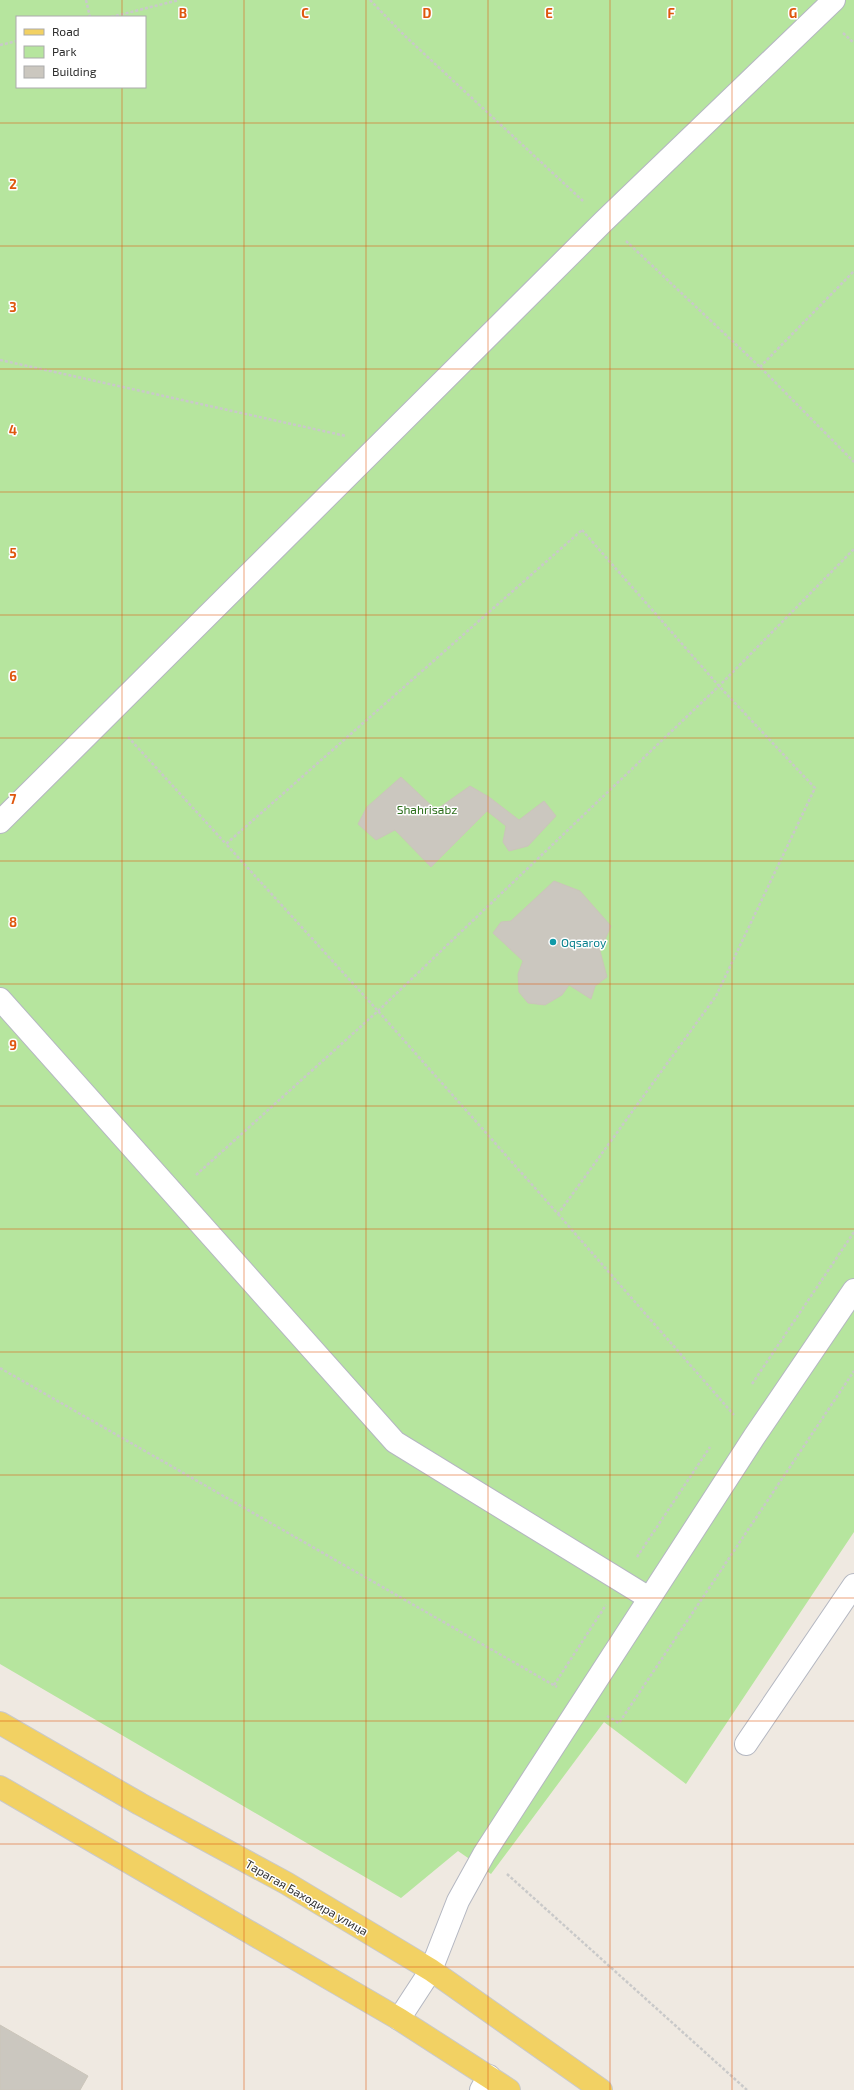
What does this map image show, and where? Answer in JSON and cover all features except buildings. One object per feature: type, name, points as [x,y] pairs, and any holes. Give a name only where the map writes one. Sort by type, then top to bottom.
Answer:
[{"type":"main road","name":"Тарагая Баходира улица","points":[[0,1723],[140,1804],[286,1883],[431,1970],[601,2090]]},
{"type":"main road","points":[[0,1788],[399,2019],[485,2083],[509,2090]]},
{"type":"street","points":[[0,822],[382,444],[604,221],[834,0]]},
{"type":"street","points":[[0,999],[395,1442],[649,1598]]},
{"type":"street","points":[[399,2019],[431,1970],[458,1901],[484,1854],[754,1437],[854,1290]]},
{"type":"street","points":[[746,1744],[854,1585]]},
{"type":"path","points":[[86,0],[90,16]]},
{"type":"path","points":[[115,16],[178,0]]},
{"type":"path","points":[[0,45],[16,40]]},
{"type":"path","points":[[760,367],[854,271]]},
{"type":"path","points":[[0,360],[382,444]]},
{"type":"path","points":[[226,844],[582,530],[719,686],[815,788],[716,996],[558,1214]]},
{"type":"path","points":[[175,1194],[378,1011],[719,686],[854,549]]},
{"type":"path","points":[[108,714],[378,1011],[754,1437]]},
{"type":"path","points":[[0,1368],[619,1723],[854,1371]]},
{"type":"path","points":[[484,1854],[747,2090]]},
{"type":"green space","name":"Shahrisabz","points":[[0,0],[854,0],[854,1532],[686,1784],[604,1722],[491,1874],[458,1851],[401,1898],[0,1664]]},
{"type":"place","name":"Oqsaroy","points":[[553,942]]}]
